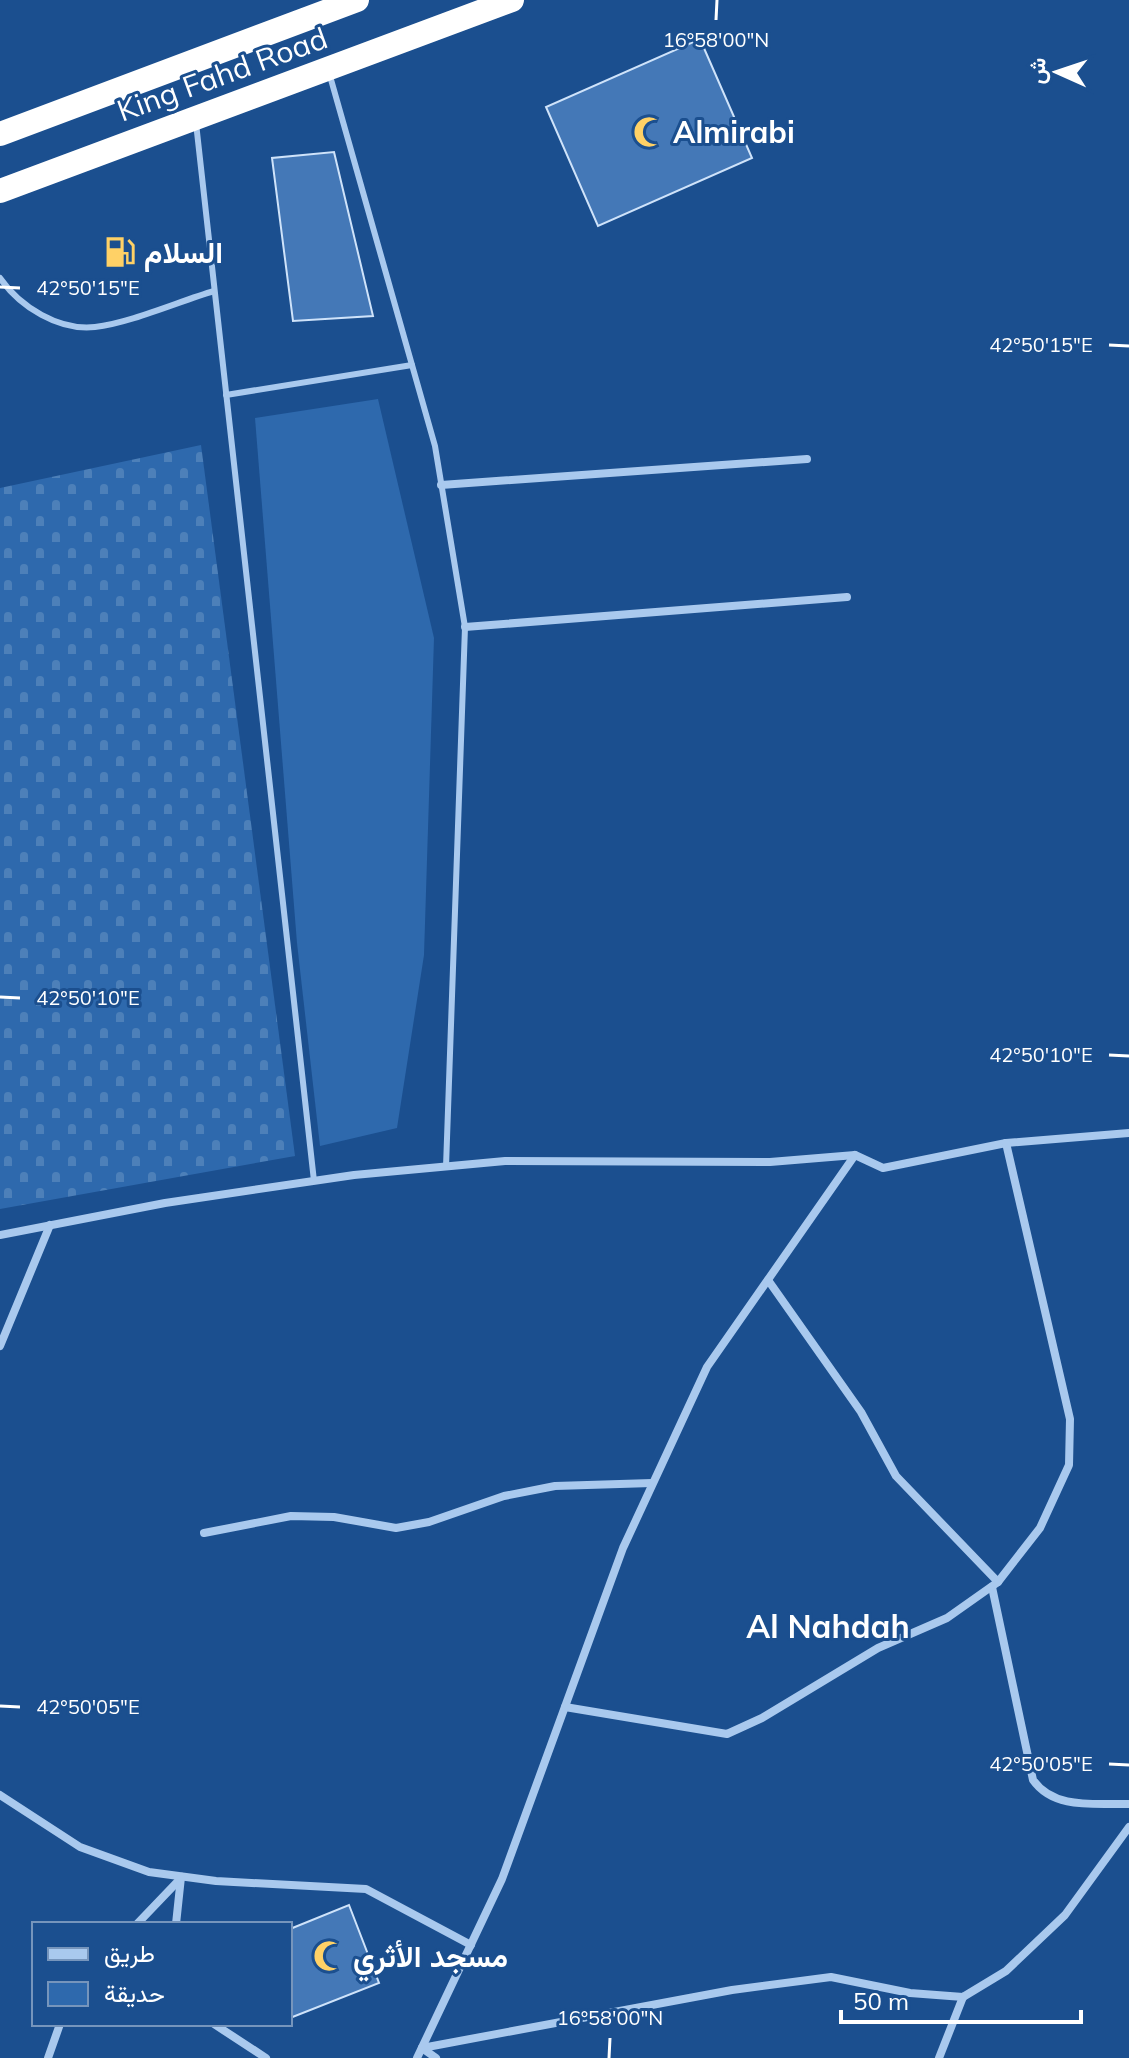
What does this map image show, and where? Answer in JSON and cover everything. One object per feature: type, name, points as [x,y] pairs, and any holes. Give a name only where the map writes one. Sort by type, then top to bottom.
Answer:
[{"type":"highway","name":"King Fahd Road","points":[[0,134],[357,0]]},
{"type":"highway","name":"King Fahd Road","points":[[0,191],[512,0]]},
{"type":"street","points":[[441,485],[807,459]]},
{"type":"street","points":[[465,627],[847,597]]},
{"type":"street","points":[[0,1235],[165,1203],[314,1181],[505,1161],[770,1162],[855,1155],[883,1168],[1006,1143],[1129,1133]]},
{"type":"street","points":[[565,1707],[727,1734],[762,1718],[878,1648],[947,1618],[995,1584],[1040,1528],[1069,1465],[1070,1419],[1006,1143]]},
{"type":"street","points":[[417,2058],[502,1879],[623,1548],[707,1367],[855,1155]]},
{"type":"street","points":[[0,1346],[50,1225]]},
{"type":"street","points":[[768,1280],[861,1412],[896,1476],[995,1584],[1033,1780],[1043,1794],[1058,1801],[1129,1804]]},
{"type":"street","points":[[204,1533],[291,1516],[334,1517],[396,1528],[429,1522],[504,1496],[555,1486],[652,1483]]},
{"type":"street","points":[[0,1795],[80,1847],[149,1872],[182,1877],[366,1889],[471,1945]]},
{"type":"street","points":[[422,2048],[732,1990],[831,1977],[910,1993],[963,1997],[1006,1971],[1065,1915],[1129,1827]]},
{"type":"street","points":[[139,1922],[182,1877]]},
{"type":"street","points":[[176,1922],[182,1877]]},
{"type":"street","points":[[939,2058],[963,1997]]},
{"type":"street","points":[[48,2058],[59,2026]]},
{"type":"street","points":[[215,2026],[266,2058]]},
{"type":"street","points":[[422,2048],[436,2058]]},
{"type":"lane","points":[[328,69],[412,365],[441,485],[465,627],[446,1167]]},
{"type":"lane","points":[[195,118],[314,1181]]},
{"type":"lane","points":[[0,278],[9,291],[35,313],[94,327],[214,291]]},
{"type":"lane","points":[[226,395],[412,365]]},
{"type":"green space","points":[[378,399],[434,638],[424,955],[397,1128],[320,1146],[297,943],[255,418]]},
{"type":"green space","points":[[201,445],[295,1156],[0,1209],[0,488]]},
{"type":"building","name":"Almirabi","points":[[700,39],[752,158],[598,226],[546,107]]},
{"type":"building","points":[[334,152],[373,316],[293,321],[272,158]]},
{"type":"building","name":"مسجد الأثري","points":[[349,1905],[379,1983],[292,2017],[292,1928]]},
{"type":"place","name":"Almirabi","points":[[649,132]]},
{"type":"place","name":"السلام","points":[[120,252]]},
{"type":"place","name":"مسجد الأثري","points":[[329,1956]]},
{"type":"district","name":"Al Nahdah","points":[[828,1626]]}]
